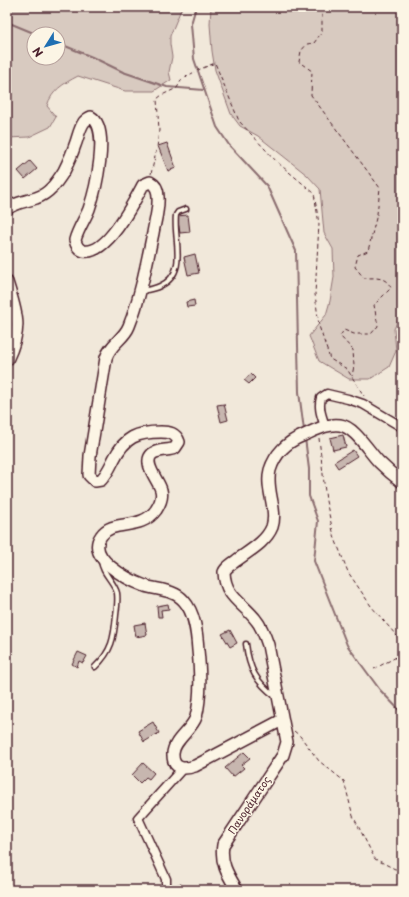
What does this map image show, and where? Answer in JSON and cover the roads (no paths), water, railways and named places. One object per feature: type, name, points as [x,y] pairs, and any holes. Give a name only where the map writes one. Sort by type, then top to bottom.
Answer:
[{"type":"street","points":[[7,209],[12,205],[40,196],[54,186],[64,171],[82,125],[91,117],[96,120],[99,128],[101,148],[97,183],[89,209],[75,240],[78,247],[82,250],[90,251],[106,241],[118,228],[143,185],[148,182],[155,185],[159,198],[149,252],[139,292],[128,327],[120,339],[111,346],[106,358],[90,456],[89,475],[92,480],[101,480],[108,472],[116,454],[123,444],[141,433],[172,434],[177,437],[179,442],[175,448],[155,452],[150,458],[150,468],[161,490],[160,504],[154,512],[140,523],[113,527],[104,531],[99,537],[97,543],[98,552],[105,562],[136,582],[173,594],[184,600],[195,624],[198,650],[198,704],[194,721],[176,744],[173,751],[174,761],[179,767],[182,769],[188,769],[199,764],[282,720]]},
{"type":"street","points":[[7,282],[16,311],[17,327],[14,346],[7,360]]},
{"type":"street","points":[[402,427],[363,404],[327,394],[321,398],[317,429],[340,425],[349,429],[379,463],[402,482]]},
{"type":"street","name":"Πανοράματος","points":[[237,890],[224,867],[222,859],[223,845],[283,755],[287,742],[268,645],[261,627],[227,589],[224,572],[229,566],[263,540],[271,528],[273,511],[269,487],[270,469],[279,452],[295,439],[317,429]]},
{"type":"street","points":[[166,890],[166,879],[138,818],[182,769]]},
{"type":"lane","points":[[139,292],[165,283],[175,272],[178,261],[176,215],[178,212],[186,209]]},
{"type":"lane","points":[[95,667],[108,652],[112,643],[117,605],[117,593],[102,568],[101,558]]},
{"type":"lane","points":[[246,644],[252,670],[257,679],[278,698]]},
{"type":"waterway","points":[[196,7],[191,24],[194,59],[217,127],[229,145],[267,186],[296,251],[299,392],[304,430]]},
{"type":"waterway","points":[[7,22],[26,30]]},
{"type":"waterway","points":[[66,46],[123,72],[167,87],[204,90]]},
{"type":"waterway","points":[[305,438],[309,469],[309,496],[318,521],[314,561],[347,645],[380,690],[402,713]]}]
